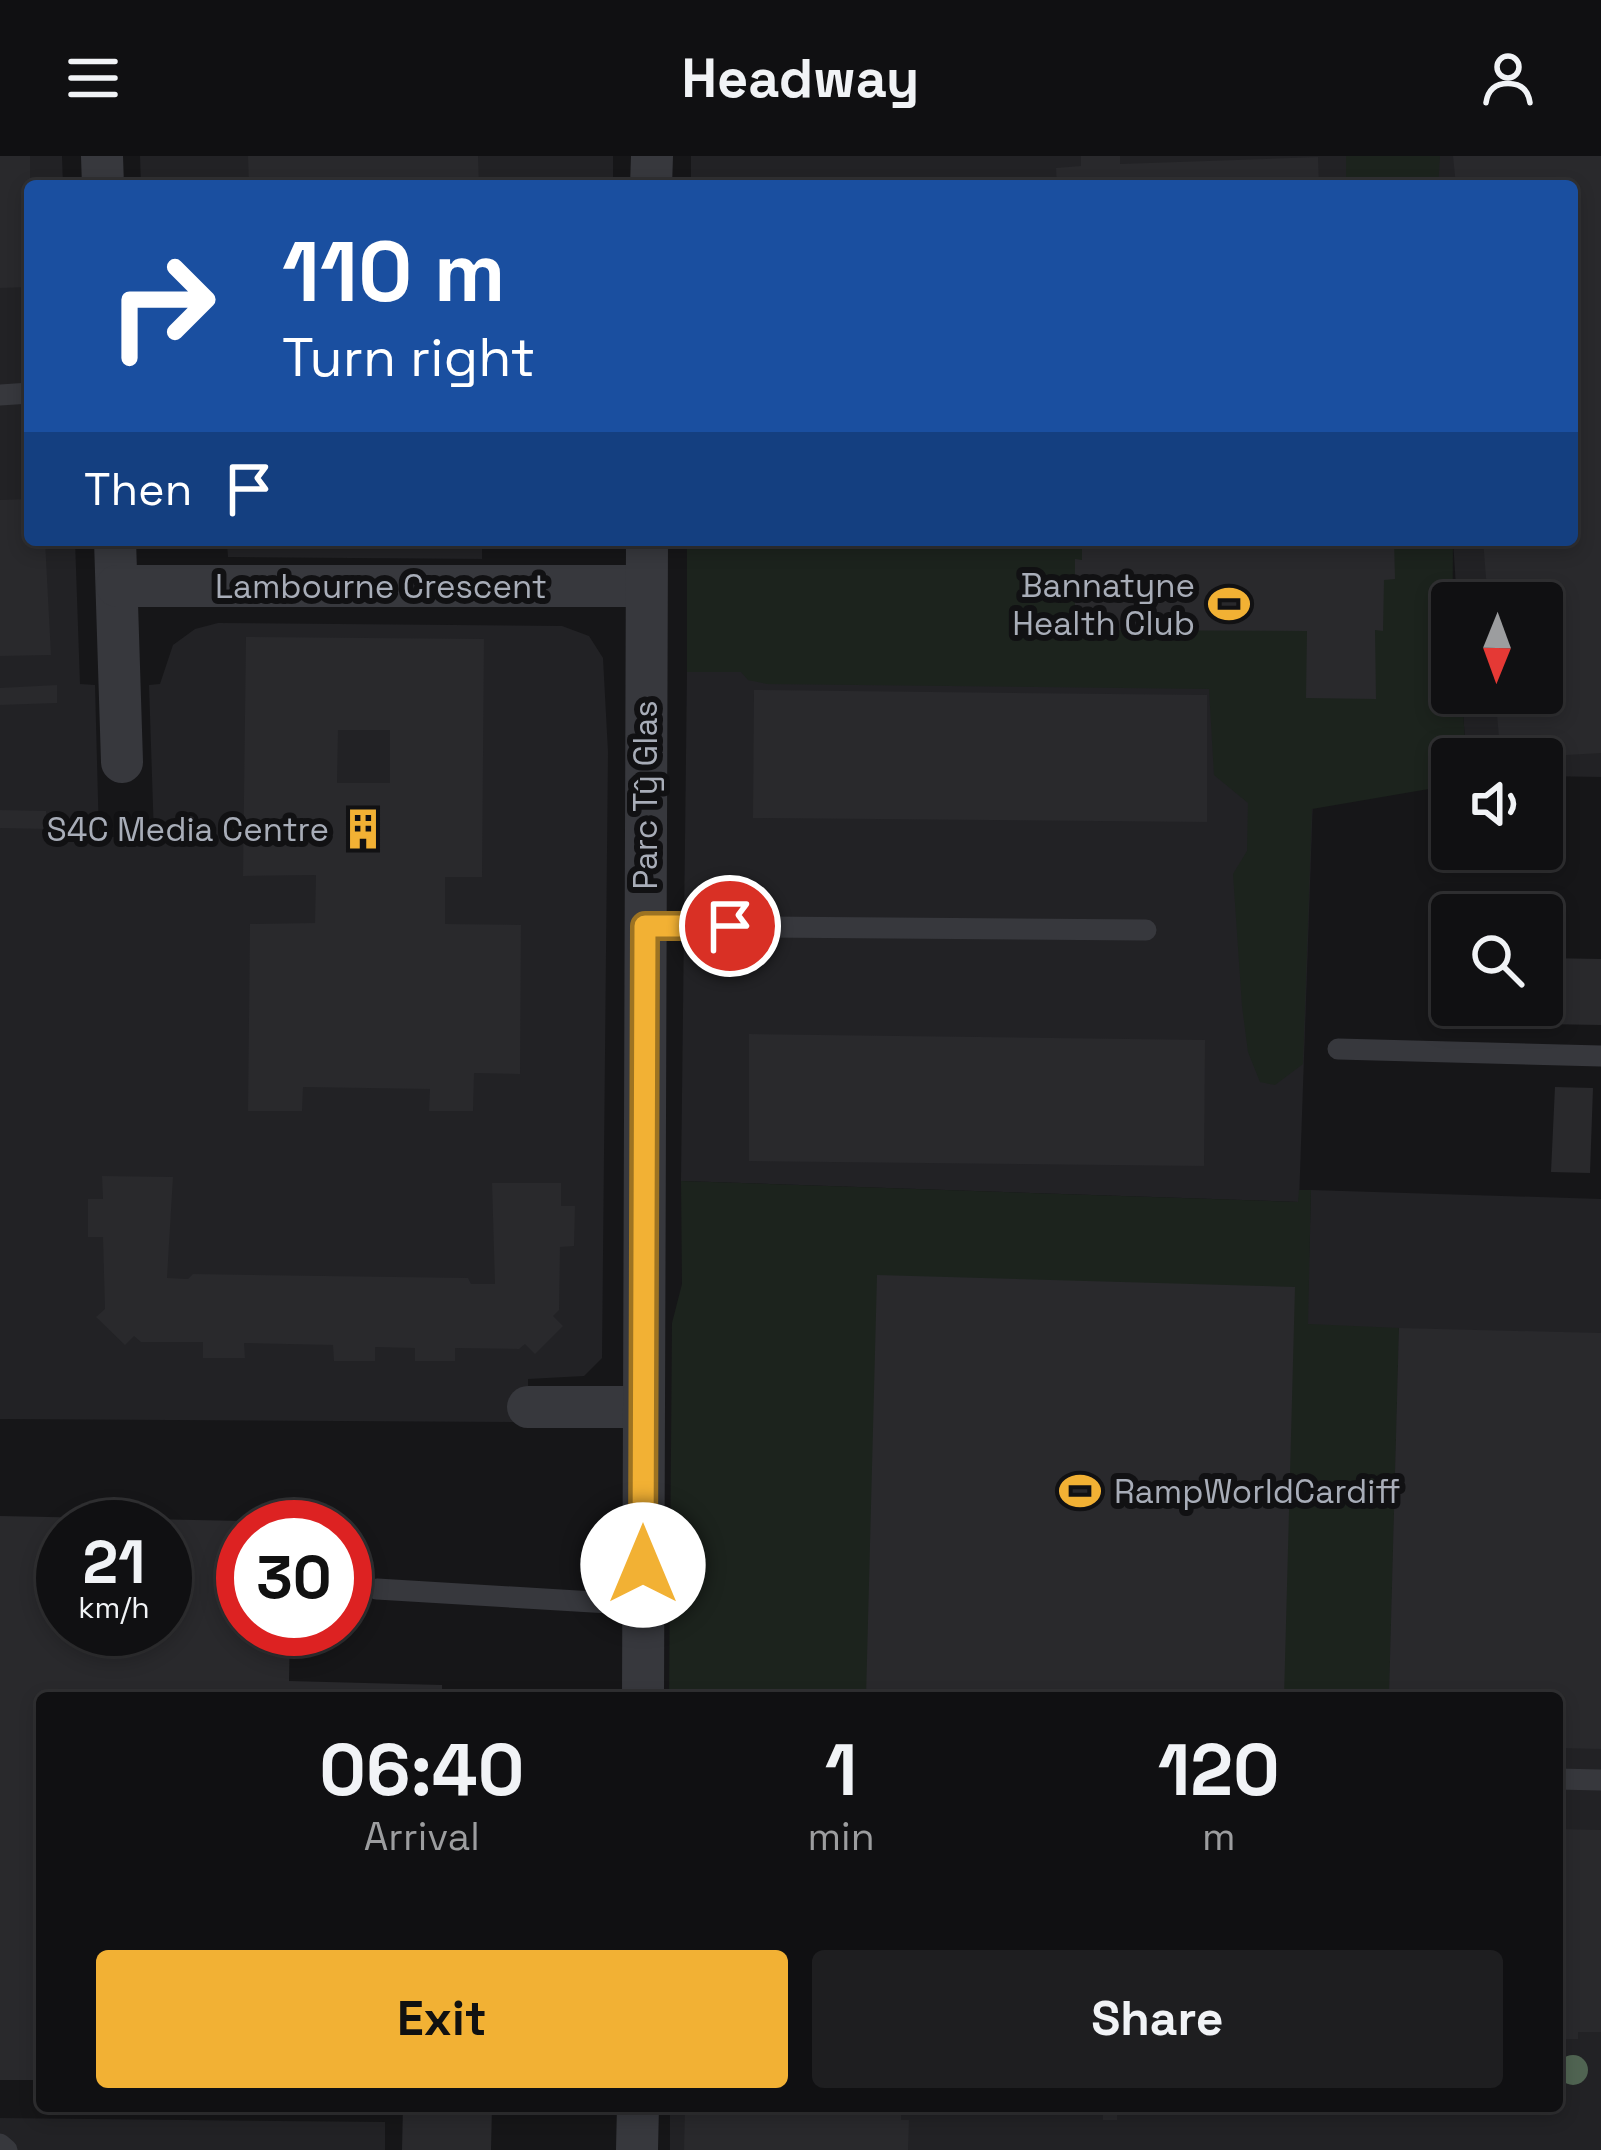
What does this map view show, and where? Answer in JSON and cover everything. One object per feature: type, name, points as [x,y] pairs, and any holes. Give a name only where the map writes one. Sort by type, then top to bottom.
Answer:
[{"type":"street","points":[[115,546],[122,761]]},
{"type":"street","name":"Parc Tŷ Glas","points":[[643,1692],[646,546]]},
{"type":"street","name":"Lambourne Crescent","points":[[117,586],[646,586]]},
{"type":"street","points":[[528,1407],[644,1407]]},
{"type":"street","points":[[637,2150],[638,2112]]},
{"type":"lane","points":[[645,926],[1146,930]]},
{"type":"lane","points":[[1337,1048],[1601,1056]]},
{"type":"lane","points":[[377,1588],[643,1605]]},
{"type":"lane","points":[[1563,1779],[1601,1780]]},
{"type":"lane","points":[[0,2144],[7,2150]]},
{"type":"shaded area","points":[[0,156],[62,156],[63,180],[24,180],[24,546],[75,546],[80,684],[95,685],[99,837],[154,837],[149,685],[160,684],[173,645],[195,629],[218,623],[562,626],[589,636],[603,658],[608,752],[602,1358],[584,1376],[528,1379],[528,1422],[0,1419]]},
{"type":"shaded area","points":[[140,156],[613,156],[613,180],[141,180]]},
{"type":"shaded area","points":[[691,156],[1369,156],[1370,180],[691,180]]},
{"type":"shaded area","points":[[1346,156],[1440,156],[1438,180],[1346,180]]},
{"type":"shaded area","points":[[1431,156],[1601,156],[1601,777],[1563,776],[1563,738],[1465,738],[1463,714],[1563,714],[1563,582],[1456,582],[1453,546],[1578,546],[1578,180],[1433,180]]},
{"type":"shaded area","points":[[227,546],[567,546],[482,547],[482,559],[228,557]]},
{"type":"shaded area","points":[[687,546],[1453,546],[1453,582],[1431,582],[1431,714],[1463,714],[1465,738],[1431,738],[1431,789],[1312,809],[1303,1064],[1275,1085],[1260,1082],[1248,1052],[1233,874],[1247,851],[1248,803],[1214,775],[1209,689],[767,684],[748,680],[741,672],[687,672]]},
{"type":"shaded area","points":[[1234,669],[1314,767],[1299,1202],[681,1181],[687,672]]},
{"type":"shaded area","points":[[681,1181],[1298,1202],[1299,1190],[1311,1190],[1308,1324],[1399,1328],[1389,1692],[669,1692],[672,1323],[682,1284]]},
{"type":"shaded area","points":[[1311,1190],[1601,1199],[1601,2150],[670,2150],[670,2112],[1563,2112],[1563,1692],[1296,1692]]},
{"type":"shaded area","points":[[0,2118],[385,2122],[385,2150],[0,2150]]},
{"type":"building","points":[[0,156],[30,156],[30,180],[24,180],[24,287],[0,288]]},
{"type":"building","points":[[248,156],[478,156],[479,180],[249,180]]},
{"type":"building","points":[[1081,156],[1120,156],[1120,164],[1318,157],[1319,180],[1057,180],[1056,168],[1081,166]]},
{"type":"building","points":[[1453,156],[1601,156],[1601,753],[1563,755],[1563,738],[1499,738],[1497,714],[1563,714],[1563,582],[1486,582],[1483,546],[1578,546],[1578,180],[1455,180]]},
{"type":"building","points":[[24,499],[24,546],[45,546],[51,655],[0,656],[0,500]]},
{"type":"building","name":"Bannatyne Health Club","points":[[1082,546],[1394,546],[1395,579],[1384,580],[1383,631],[1375,630],[1376,699],[1306,698],[1307,631],[1075,630],[1075,559],[1082,560]]},
{"type":"building","name":"S4C Media Centre","points":[[246,637],[484,639],[482,877],[445,877],[445,924],[521,925],[520,1074],[474,1073],[473,1111],[429,1111],[430,1089],[303,1087],[302,1111],[248,1111],[250,924],[315,923],[316,875],[243,876]],"holes":[[[338,730],[390,730],[390,783],[337,783]]]},
{"type":"building","points":[[57,685],[57,703],[0,705],[0,688]]},
{"type":"building","points":[[754,690],[1207,695],[1207,822],[753,818]]},
{"type":"building","points":[[0,810],[46,811],[47,829],[0,828]]},
{"type":"building","points":[[1563,958],[1601,959],[1601,1025],[1563,1024]]},
{"type":"building","points":[[749,1034],[1205,1040],[1204,1166],[749,1161]]},
{"type":"building","points":[[1555,1087],[1593,1088],[1590,1173],[1551,1172]]},
{"type":"building","points":[[102,1176],[173,1177],[167,1278],[188,1279],[193,1274],[468,1278],[471,1284],[495,1284],[492,1183],[561,1183],[561,1206],[575,1206],[574,1246],[560,1247],[559,1310],[553,1316],[563,1326],[535,1354],[525,1344],[519,1349],[455,1348],[455,1361],[415,1361],[415,1348],[375,1347],[375,1361],[334,1361],[333,1345],[244,1343],[245,1358],[203,1358],[203,1342],[141,1342],[134,1336],[125,1345],[96,1317],[105,1309],[103,1237],[88,1237],[88,1199],[103,1199]]},
{"type":"building","name":"RampWorldCardiff","points":[[877,1275],[1295,1287],[1284,1692],[866,1692]]},
{"type":"building","points":[[1399,1328],[1601,1333],[1601,1749],[1563,1748],[1563,1692],[1389,1692]]},
{"type":"building","points":[[0,1516],[36,1517],[36,1656],[192,1656],[192,1520],[216,1520],[216,1656],[289,1656],[289,1681],[442,1685],[442,1692],[36,1692],[36,2080],[0,2080]]},
{"type":"building","points":[[1563,1829],[1601,1830],[1601,2032],[1578,2032],[1578,2039],[1563,2039]]},
{"type":"building","points":[[403,2112],[492,2112],[491,2150],[402,2150]]},
{"type":"building","points":[[685,2112],[901,2112],[901,2120],[909,2120],[908,2150],[684,2150]]},
{"type":"building","points":[[1103,2112],[1117,2112],[1117,2120],[1103,2120]]},
{"type":"place","name":"Bannatyne Health Club","points":[[1229,604]]},
{"type":"place","name":"S4C Media Centre","points":[[363,829]]},
{"type":"place","name":"RampWorldCardiff","points":[[1080,1491]]},
{"type":"route","points":[[643,1565],[645,926],[730,926]]}]
